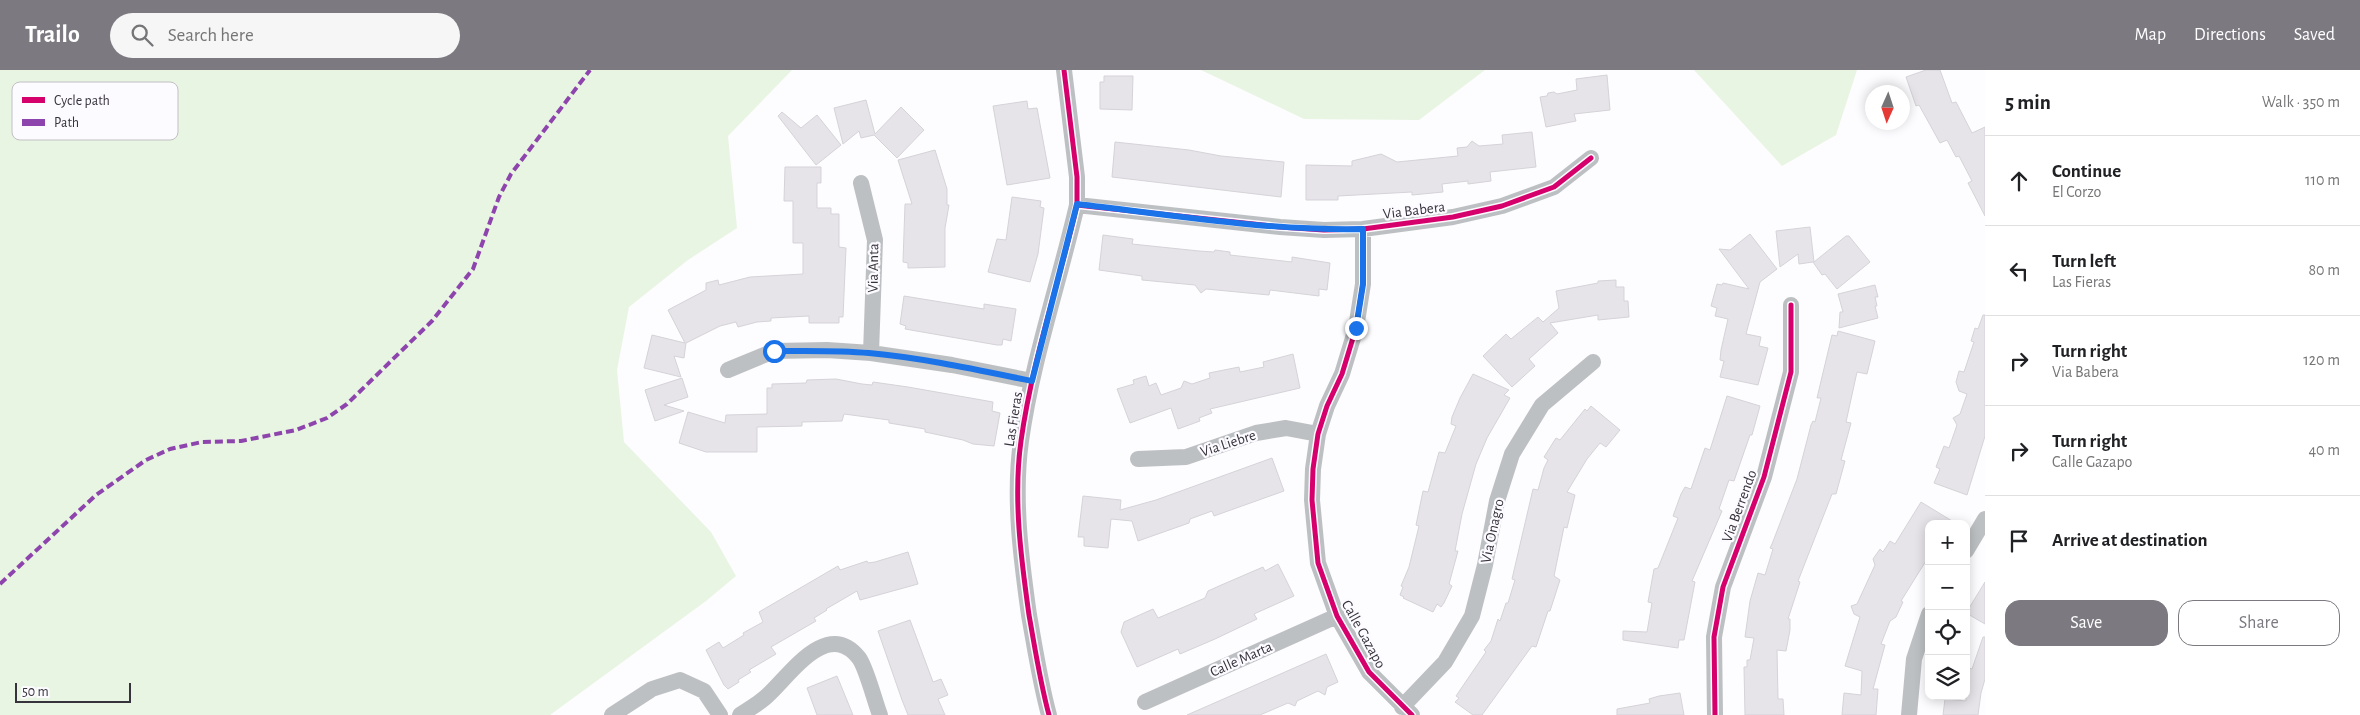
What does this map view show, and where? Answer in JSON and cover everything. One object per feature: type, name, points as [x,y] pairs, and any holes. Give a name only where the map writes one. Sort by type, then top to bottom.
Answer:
[{"type":"street","name":"Las Fieras","points":[[1049,715],[1040,684],[1021,562],[1019,518],[1020,442],[1032,381],[1077,204],[1077,177],[1064,70]]},
{"type":"street","name":"Via Babera","points":[[1077,204],[1280,227],[1324,230],[1363,229],[1453,217],[1502,206],[1554,187],[1590,158]]},
{"type":"street","name":"Via Anta","points":[[861,183],[874,240],[871,353]]},
{"type":"street","name":"Calle Gazapo","points":[[1363,229],[1363,284],[1356,328],[1342,374],[1327,406],[1318,434],[1313,469],[1313,509],[1318,563],[1337,616],[1368,672],[1407,711]]},
{"type":"street","name":"Via Berrendo","points":[[1715,715],[1714,637],[1723,587],[1764,477],[1791,372],[1791,305]]},
{"type":"street","points":[[728,370],[774,351],[827,350],[871,353],[952,365],[1032,381]]},
{"type":"street","name":"Via Onagro","points":[[1407,711],[1445,662],[1472,616],[1485,565],[1497,501],[1512,454],[1542,405],[1593,362]]},
{"type":"street","name":"Via Liebre","points":[[1138,459],[1186,457],[1256,433],[1286,428],[1318,434]]},
{"type":"street","points":[[1970,544],[1985,519]]},
{"type":"street","name":"Calle Marta","points":[[1145,702],[1337,616]]},
{"type":"street","points":[[1909,715],[1914,658],[1925,626]]},
{"type":"street","points":[[740,715],[767,696],[808,654],[826,645],[843,645],[859,658],[880,715]]},
{"type":"street","points":[[612,715],[652,690],[680,680],[704,691],[720,715]]},
{"type":"green space","points":[[0,70],[792,70],[728,136],[737,228],[688,260],[629,307],[617,370],[624,442],[711,532],[736,576],[706,601],[550,715],[0,715]]},
{"type":"green space","points":[[1201,70],[1485,70],[1419,120],[1304,119]]},
{"type":"green space","points":[[1694,70],[1857,70],[1836,135],[1782,166]]},
{"type":"building","points":[[1926,70],[1940,70],[1952,103],[1956,102],[1972,133],[1985,127],[1985,216],[1968,183],[1972,181],[1959,156],[1956,157],[1947,140],[1940,143],[1919,105],[1916,106],[1906,77]]},
{"type":"building","points":[[1607,75],[1610,110],[1574,114],[1576,121],[1546,127],[1540,97],[1547,96],[1548,93],[1554,92],[1557,94],[1577,90],[1576,79]]},
{"type":"building","points":[[1104,76],[1133,76],[1132,110],[1100,109],[1100,82],[1104,82]]},
{"type":"building","points":[[866,100],[875,134],[901,107],[924,130],[897,158],[874,135],[861,138],[859,131],[843,144],[834,108]]},
{"type":"building","points":[[1027,101],[1028,109],[1037,108],[1050,178],[1007,185],[993,106]]},
{"type":"building","points":[[782,112],[801,128],[817,115],[841,145],[816,165],[778,116]]},
{"type":"building","points":[[1532,132],[1536,167],[1490,172],[1491,181],[1468,184],[1468,181],[1442,184],[1443,192],[1412,195],[1412,192],[1338,196],[1338,200],[1306,200],[1306,165],[1352,166],[1352,161],[1381,154],[1397,162],[1458,156],[1457,148],[1467,147],[1472,141],[1479,146],[1503,144],[1502,135]]},
{"type":"building","points":[[1115,142],[1284,162],[1281,197],[1112,177]]},
{"type":"building","points":[[935,150],[947,189],[947,205],[949,205],[945,228],[945,267],[908,268],[908,263],[903,262],[905,204],[912,204],[898,160]]},
{"type":"building","points":[[785,167],[821,167],[821,183],[817,183],[817,208],[831,208],[831,214],[839,214],[839,247],[846,248],[843,317],[839,317],[839,323],[809,323],[809,316],[771,318],[771,321],[757,322],[738,327],[736,322],[720,326],[686,343],[684,358],[674,356],[681,377],[644,368],[652,335],[685,343],[668,310],[706,290],[706,283],[718,280],[719,285],[750,277],[803,274],[803,243],[793,243],[793,201],[784,201]]},
{"type":"building","points":[[1012,197],[1041,201],[1040,207],[1044,208],[1038,254],[1030,282],[988,272],[997,239],[1006,240]]},
{"type":"building","points":[[1810,227],[1814,262],[1846,236],[1849,236],[1870,262],[1837,289],[1825,274],[1822,275],[1813,262],[1799,264],[1798,254],[1780,267],[1776,231]]},
{"type":"building","points":[[1750,234],[1777,269],[1760,282],[1746,334],[1761,337],[1759,346],[1768,348],[1758,385],[1720,377],[1724,361],[1720,360],[1721,350],[1728,319],[1715,316],[1717,308],[1711,306],[1717,284],[1722,285],[1723,283],[1749,289],[1719,249],[1730,250]]},
{"type":"building","points":[[1103,235],[1133,239],[1132,244],[1199,251],[1214,252],[1215,250],[1230,252],[1230,255],[1292,262],[1292,257],[1330,263],[1327,290],[1319,289],[1319,296],[1270,290],[1269,295],[1206,289],[1201,293],[1195,285],[1142,280],[1142,276],[1099,270]]},
{"type":"building","points":[[1616,280],[1616,287],[1624,287],[1624,301],[1628,301],[1629,317],[1598,320],[1598,315],[1550,323],[1558,333],[1529,359],[1535,366],[1512,387],[1483,356],[1506,334],[1511,339],[1538,317],[1543,322],[1559,308],[1556,291],[1598,283],[1598,281]]},
{"type":"building","points":[[1875,285],[1878,297],[1875,297],[1877,306],[1875,306],[1878,318],[1839,328],[1840,312],[1843,312],[1838,294]]},
{"type":"building","points":[[904,296],[984,309],[984,304],[1016,309],[1011,341],[1003,339],[1002,345],[997,345],[905,329],[906,326],[900,324]]},
{"type":"building","points":[[1983,315],[1985,315],[1985,436],[1967,495],[1934,483],[1940,469],[1936,467],[1944,446],[1949,448],[1957,425],[1953,418],[1960,414],[1967,394],[1959,391],[1956,382],[1959,371],[1964,372],[1974,342],[1971,341],[1975,328],[1978,329]]},
{"type":"building","points":[[1838,331],[1875,341],[1867,374],[1857,372],[1846,422],[1851,423],[1841,460],[1845,461],[1836,494],[1832,494],[1798,581],[1800,582],[1788,619],[1790,619],[1790,630],[1786,651],[1777,650],[1778,699],[1783,699],[1784,715],[1745,715],[1744,667],[1747,667],[1747,660],[1750,660],[1754,638],[1745,637],[1750,601],[1758,573],[1765,575],[1773,549],[1770,548],[1797,479],[1811,425],[1813,421],[1815,422],[1821,398],[1817,398],[1832,335],[1837,336]]},
{"type":"building","points":[[1293,354],[1300,388],[1210,409],[1212,413],[1199,418],[1200,421],[1178,429],[1171,408],[1130,423],[1117,389],[1134,384],[1133,380],[1146,376],[1149,386],[1156,383],[1161,395],[1181,388],[1184,381],[1192,384],[1210,378],[1209,373],[1239,367],[1240,372],[1264,367],[1263,362]]},
{"type":"building","points":[[1473,374],[1509,390],[1504,395],[1510,398],[1487,438],[1476,464],[1462,514],[1455,551],[1458,551],[1449,584],[1452,586],[1444,603],[1441,607],[1437,604],[1433,612],[1403,598],[1400,595],[1403,587],[1401,586],[1409,567],[1419,526],[1416,525],[1423,491],[1428,492],[1439,452],[1445,453],[1456,426],[1451,424],[1452,417]]},
{"type":"building","points":[[682,378],[688,397],[664,405],[684,411],[655,421],[645,390]]},
{"type":"building","points":[[836,379],[862,384],[872,385],[873,382],[908,387],[993,402],[992,411],[1000,413],[994,446],[973,444],[925,432],[925,429],[889,423],[889,420],[844,414],[842,421],[802,422],[802,426],[757,427],[757,452],[706,452],[679,443],[688,412],[725,423],[726,415],[767,414],[767,388],[772,388],[772,384],[806,383],[807,380]]},
{"type":"building","points":[[1727,396],[1760,406],[1752,435],[1750,435],[1734,481],[1729,480],[1719,509],[1722,511],[1692,581],[1695,582],[1684,640],[1679,640],[1678,648],[1623,640],[1623,631],[1647,632],[1652,603],[1648,602],[1654,569],[1658,568],[1678,518],[1673,516],[1681,494],[1685,487],[1691,489],[1705,448],[1710,450]]},
{"type":"building","points":[[1591,406],[1620,430],[1606,447],[1600,443],[1587,459],[1567,492],[1575,495],[1567,528],[1564,527],[1554,576],[1560,580],[1536,647],[1532,646],[1482,715],[1473,715],[1455,702],[1459,698],[1456,696],[1486,652],[1484,650],[1491,641],[1498,619],[1500,621],[1506,603],[1508,603],[1515,580],[1512,579],[1533,489],[1538,490],[1548,460],[1544,457],[1556,438],[1560,440],[1585,409],[1587,411]]},
{"type":"building","points":[[1272,458],[1284,491],[1214,516],[1212,511],[1190,519],[1189,523],[1138,541],[1132,521],[1111,519],[1108,548],[1084,546],[1084,537],[1078,537],[1083,496],[1121,500],[1120,510],[1156,500]]},
{"type":"building","points":[[1921,502],[1950,520],[1925,520],[1925,562],[1901,601],[1903,602],[1896,617],[1890,621],[1881,644],[1885,645],[1873,689],[1878,689],[1876,715],[1842,715],[1844,693],[1861,695],[1862,671],[1845,666],[1860,617],[1854,614],[1851,606],[1857,604],[1875,565],[1873,559],[1880,549],[1883,552],[1890,541],[1895,544]]},
{"type":"building","points":[[908,552],[918,584],[860,600],[857,591],[826,609],[814,618],[816,621],[771,647],[776,654],[749,670],[751,672],[738,680],[739,682],[728,689],[724,685],[706,650],[719,642],[723,648],[744,635],[743,633],[763,622],[759,612],[838,566],[840,570],[867,561],[868,563],[875,562]]},
{"type":"building","points":[[1278,564],[1294,596],[1254,614],[1257,619],[1215,639],[1180,654],[1178,649],[1137,667],[1121,632],[1124,622],[1153,609],[1158,618],[1205,598],[1208,591],[1219,586],[1263,567],[1265,571]]},
{"type":"building","points":[[1985,582],[1985,624],[1970,615],[1970,606]]},
{"type":"building","points":[[910,620],[933,682],[941,679],[948,695],[938,699],[945,715],[908,715],[902,700],[878,631]]},
{"type":"building","points":[[1983,637],[1985,637],[1985,679],[1978,715],[1943,715],[1945,700],[1970,700],[1970,668],[1972,669]]},
{"type":"building","points":[[1326,654],[1338,682],[1327,687],[1325,695],[1318,691],[1297,701],[1295,706],[1288,703],[1260,715],[1187,715]]},
{"type":"building","points":[[837,676],[853,715],[817,715],[807,688]]},
{"type":"building","points":[[1680,693],[1684,715],[1617,715],[1617,709],[1650,703],[1649,699]]},
{"type":"marked path","points":[[0,584],[96,495],[146,460],[170,449],[202,442],[241,441],[296,430],[327,418],[347,404],[432,321],[473,269],[499,197],[511,174],[590,70]]},
{"type":"cycle path","points":[[1049,715],[1038,665],[1026,593],[1019,528],[1018,484],[1021,441],[1032,381],[1077,205],[1077,177],[1064,70]]},
{"type":"cycle path","points":[[1077,205],[1280,227],[1324,230],[1363,229],[1453,217],[1502,206],[1554,187],[1591,158]]},
{"type":"cycle path","points":[[1363,229],[1363,284],[1356,328],[1342,374],[1327,406],[1318,434],[1313,469],[1312,500],[1318,563],[1337,616],[1369,672],[1412,715]]},
{"type":"cycle path","points":[[1715,715],[1714,637],[1723,587],[1764,477],[1791,372],[1791,305]]},
{"type":"route","points":[[774,351],[827,350],[871,353],[952,365],[1032,381],[1077,204],[1280,227],[1324,230],[1363,229],[1363,284],[1356,328]]}]
